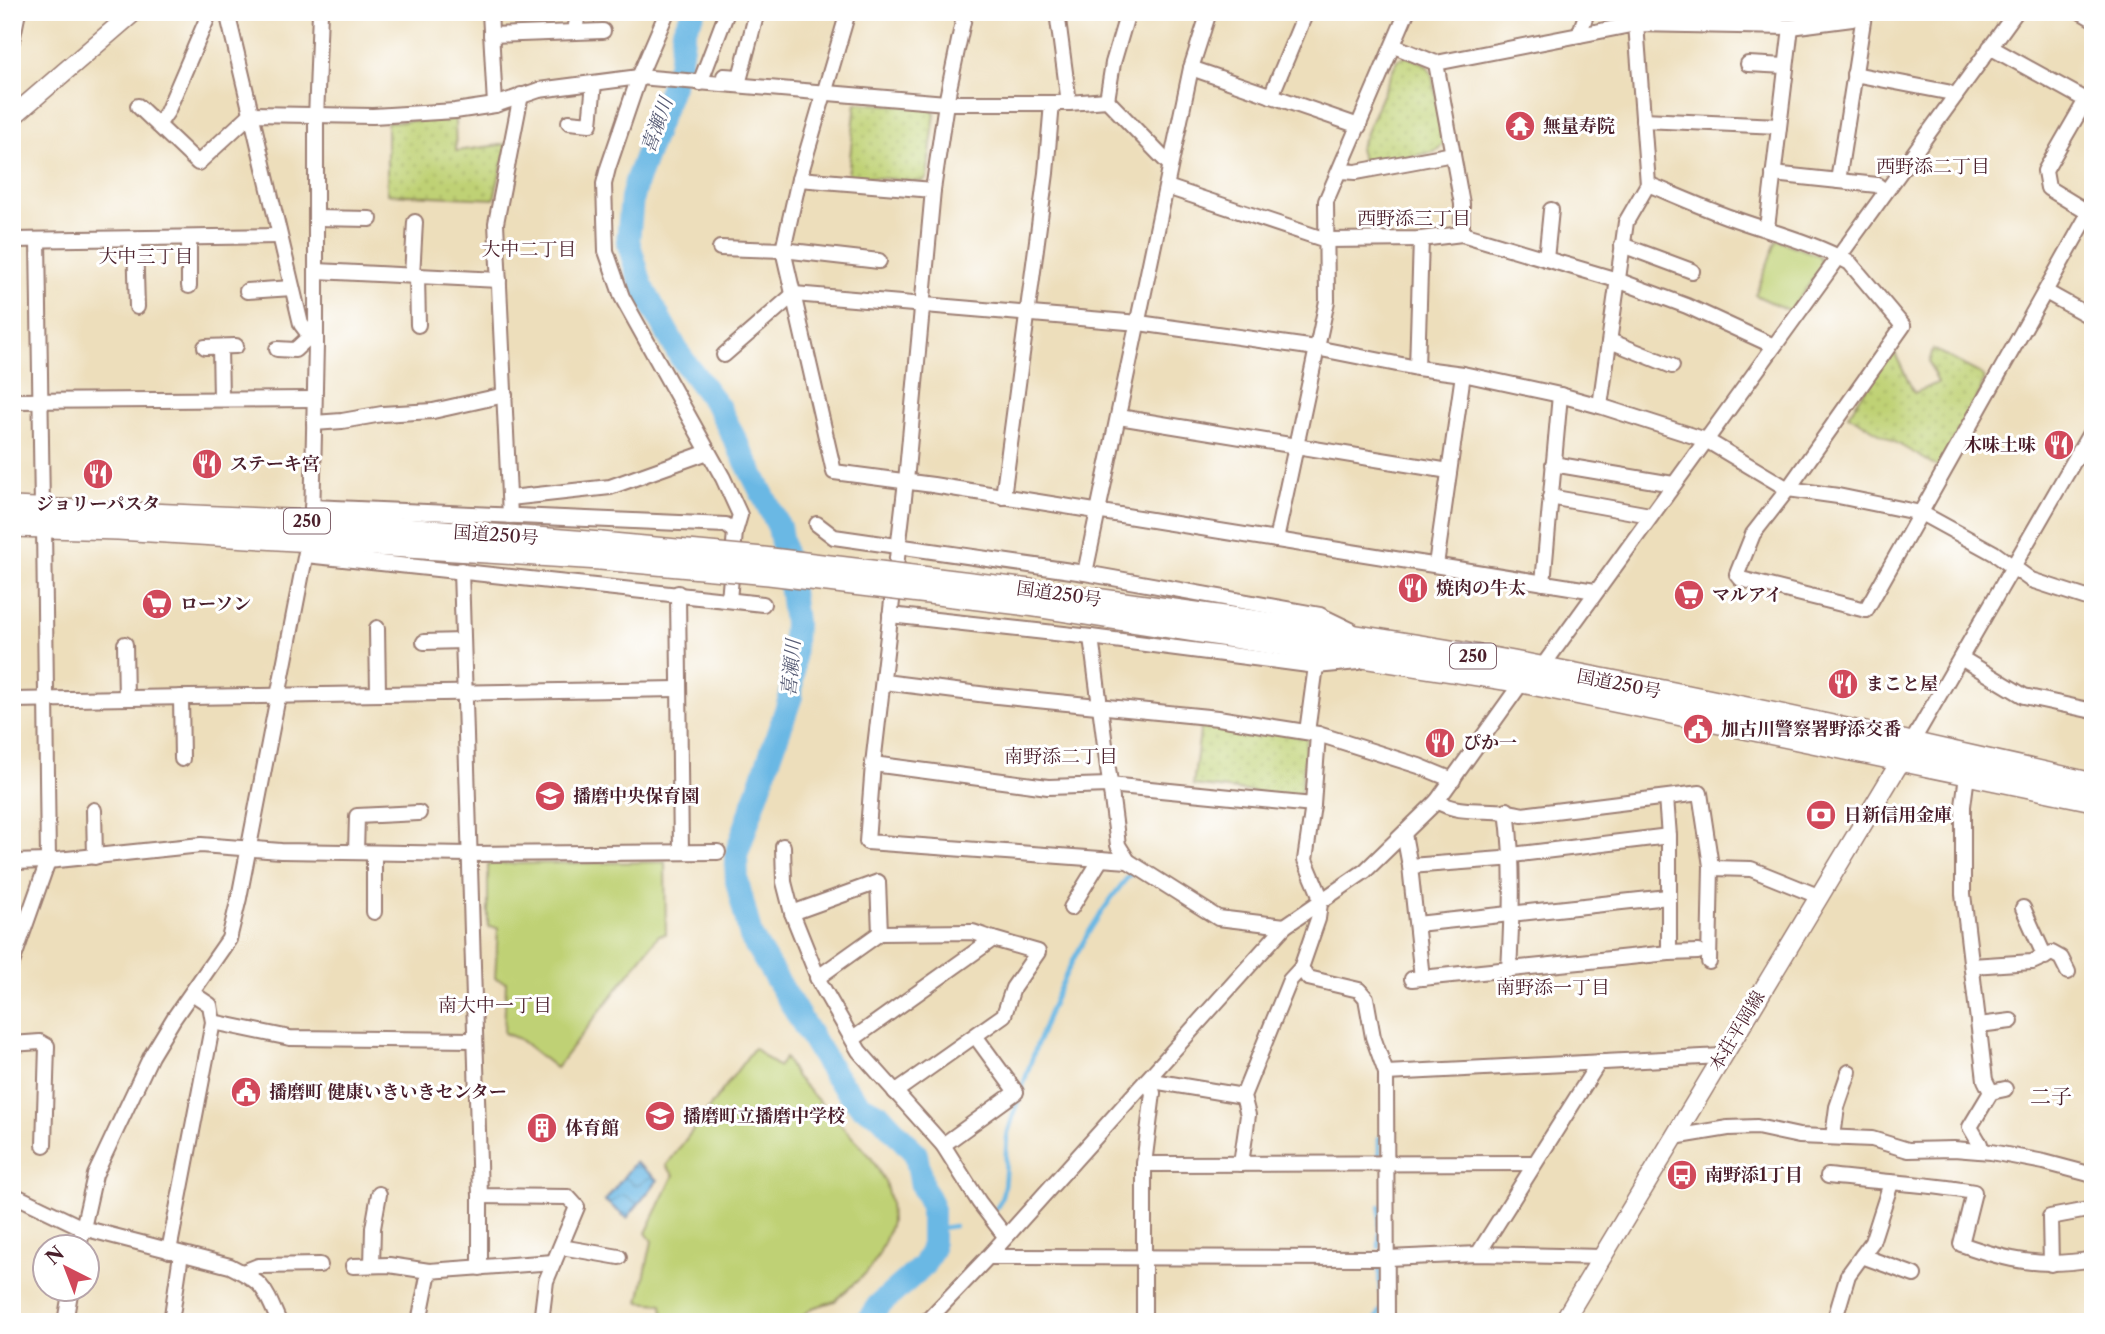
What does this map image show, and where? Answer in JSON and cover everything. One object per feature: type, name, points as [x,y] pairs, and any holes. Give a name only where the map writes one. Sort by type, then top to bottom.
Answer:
[{"type":"highway","name":"国道250号","points":[[12,508],[43,517],[310,531],[601,551],[769,573],[1029,597],[1368,639],[1542,667],[1912,742],[2093,784]]},
{"type":"highway","name":"国道250号","points":[[12,526],[43,517]]},
{"type":"highway","name":"国道250号","points":[[1029,597],[1522,682],[2093,800]]},
{"type":"main road","points":[[12,117],[134,12]]},
{"type":"main road","name":"本荘平岡線","points":[[1563,1322],[1912,742]]},
{"type":"street","points":[[158,125],[167,112],[210,12]]},
{"type":"street","points":[[227,12],[301,324],[313,340]]},
{"type":"street","points":[[82,1232],[95,1175],[151,1056],[229,939],[249,849],[310,531],[320,12]]},
{"type":"street","points":[[490,12],[495,104]]},
{"type":"street","points":[[575,32],[578,12]]},
{"type":"street","points":[[667,12],[639,77],[604,184],[606,251],[622,297],[740,515],[735,532],[729,600]]},
{"type":"street","points":[[701,81],[727,12]]},
{"type":"street","points":[[701,81],[720,76],[740,77],[757,12]]},
{"type":"street","points":[[848,12],[799,179],[783,250],[834,472],[906,481],[1595,591]]},
{"type":"street","points":[[965,12],[946,103],[933,190],[924,304],[873,764],[867,842],[1128,861]]},
{"type":"street","points":[[1057,12],[1069,103]]},
{"type":"street","points":[[1107,100],[1113,63],[1128,12]]},
{"type":"street","points":[[1085,573],[1191,68],[1209,12]]},
{"type":"street","points":[[1271,96],[1306,12]]},
{"type":"street","points":[[1276,540],[1327,301],[1326,201],[1407,12]]},
{"type":"street","points":[[926,1322],[988,1257],[1285,926],[1365,872],[1437,801],[1522,682],[1542,667],[2016,12]]},
{"type":"street","points":[[2081,12],[2093,19]]},
{"type":"street","points":[[12,41],[16,14]]},
{"type":"street","points":[[1394,46],[1436,63],[1578,35],[1635,18],[1791,27],[1852,19],[1866,14]]},
{"type":"street","points":[[1838,181],[1866,14]]},
{"type":"street","points":[[1578,35],[1582,15]]},
{"type":"street","points":[[1600,406],[1626,222],[1648,184],[1635,18]]},
{"type":"street","points":[[1767,228],[1791,27]]},
{"type":"street","points":[[491,35],[603,31]]},
{"type":"street","points":[[1648,184],[1720,214],[1767,228],[1839,256],[1850,263],[1903,326],[1753,534],[1737,574],[1741,579],[1866,610],[2091,210],[2048,188],[2045,171],[2086,100],[1990,47]]},
{"type":"street","points":[[1436,63],[1462,204],[1462,234]]},
{"type":"street","points":[[1748,65],[1786,66]]},
{"type":"street","points":[[1191,68],[1359,126]]},
{"type":"street","points":[[1854,74],[1947,92],[1955,96]]},
{"type":"street","points":[[138,106],[198,163],[251,114],[373,116],[455,111],[495,104],[539,90],[639,77],[946,103],[1069,103],[1107,100]]},
{"type":"street","points":[[569,122],[590,124],[594,83]]},
{"type":"street","points":[[510,516],[496,223],[521,94]]},
{"type":"street","points":[[1107,100],[1170,165]]},
{"type":"street","points":[[1003,497],[1046,173],[1052,103]]},
{"type":"street","points":[[1643,120],[1779,126]]},
{"type":"street","points":[[1340,171],[1356,172],[1452,154]]},
{"type":"street","points":[[1773,174],[1877,185],[1885,191]]},
{"type":"street","points":[[799,179],[933,190]]},
{"type":"street","points":[[1167,187],[1326,240],[1421,239],[1462,234],[1617,280],[1687,306],[1774,346]]},
{"type":"street","points":[[1546,259],[1551,209]]},
{"type":"street","points":[[316,218],[370,219]]},
{"type":"street","points":[[415,222],[414,276],[418,325]]},
{"type":"street","points":[[12,240],[279,236]]},
{"type":"street","points":[[189,238],[189,286]]},
{"type":"street","points":[[135,239],[137,307]]},
{"type":"street","points":[[1417,368],[1421,239]]},
{"type":"street","points":[[12,963],[48,861],[38,240]]},
{"type":"street","points":[[1622,245],[1692,271]]},
{"type":"street","points":[[720,248],[783,250],[879,261]]},
{"type":"street","points":[[317,271],[499,280]]},
{"type":"street","points":[[247,291],[292,288]]},
{"type":"street","points":[[2046,292],[2093,318]]},
{"type":"street","points":[[724,355],[794,294],[1139,323],[1316,348],[1417,368],[1463,374],[1560,395],[1706,440],[1788,489],[1921,513],[1956,530],[2031,580],[2093,600]]},
{"type":"street","points":[[277,349],[295,350],[313,340]]},
{"type":"street","points":[[1610,341],[1672,366]]},
{"type":"street","points":[[221,398],[212,347],[236,346]]},
{"type":"street","points":[[1436,565],[1463,374]]},
{"type":"street","points":[[314,423],[382,414],[433,411],[505,395]]},
{"type":"street","points":[[1542,583],[1560,395]]},
{"type":"street","points":[[12,401],[314,399]]},
{"type":"street","points":[[1119,416],[1449,471]]},
{"type":"street","points":[[1912,742],[2093,428]]},
{"type":"street","points":[[510,498],[610,487],[708,452]]},
{"type":"street","points":[[1553,464],[1673,484]]},
{"type":"street","points":[[1550,497],[1650,515]]},
{"type":"street","points":[[310,531],[510,516],[726,525],[735,532]]},
{"type":"street","points":[[817,524],[834,537],[1085,573],[1320,615],[1368,639]]},
{"type":"street","points":[[310,531],[461,570],[763,604]]},
{"type":"street","points":[[461,570],[480,1268]]},
{"type":"street","points":[[678,593],[681,852]]},
{"type":"street","points":[[890,615],[1316,666],[1383,660]]},
{"type":"street","points":[[377,628],[378,693]]},
{"type":"street","points":[[1091,637],[1118,845],[1128,861],[1218,918],[1285,926]]},
{"type":"street","points":[[424,642],[463,641]]},
{"type":"street","points":[[125,644],[126,698]]},
{"type":"street","points":[[1961,658],[2024,696],[2093,711]]},
{"type":"street","points":[[1241,1164],[1248,1115],[1243,1096],[1290,980],[1301,968],[1318,919],[1319,893],[1304,860],[1314,805],[1316,666]]},
{"type":"street","points":[[884,682],[1218,718],[1313,733],[1419,765],[1453,780]]},
{"type":"street","points":[[12,700],[678,688]]},
{"type":"street","points":[[181,697],[182,759]]},
{"type":"street","points":[[873,764],[1048,787],[1109,785],[1314,805]]},
{"type":"street","points":[[1967,775],[1963,806],[1963,894],[1985,1080],[1998,1090],[1970,1127],[1980,1144],[1980,1151]]},
{"type":"street","points":[[1404,834],[1417,925],[1417,979],[1669,953],[1704,957],[1711,868],[1700,793],[1522,815],[1507,810],[1449,809],[1437,801]]},
{"type":"street","points":[[1666,798],[1669,836],[1669,953]]},
{"type":"street","points":[[356,852],[357,816],[401,807],[419,813]]},
{"type":"street","points":[[94,810],[94,857]]},
{"type":"street","points":[[1507,810],[1513,855],[1509,970]]},
{"type":"street","points":[[1410,866],[1502,859],[1513,855],[1669,836]]},
{"type":"street","points":[[12,862],[94,857],[201,845],[374,853],[718,852]]},
{"type":"street","points":[[783,846],[784,882],[792,914],[817,978],[859,1051],[943,1145],[979,1202],[1005,1236]]},
{"type":"street","points":[[374,853],[374,912]]},
{"type":"street","points":[[1072,908],[1101,859]]},
{"type":"street","points":[[1711,868],[1751,869],[1818,896]]},
{"type":"street","points":[[792,914],[878,882],[880,933]]},
{"type":"street","points":[[1417,925],[1668,897]]},
{"type":"street","points":[[2023,908],[2045,957]]},
{"type":"street","points":[[817,978],[880,933],[973,932],[1038,952],[1013,988],[1004,1015],[895,1091]]},
{"type":"street","points":[[853,1039],[993,939]]},
{"type":"street","points":[[1972,966],[2032,962],[2052,953],[2061,958],[2068,972]]},
{"type":"street","points":[[1301,968],[1308,978],[1359,989],[1366,998],[1373,1037],[1386,1073],[1387,1322]]},
{"type":"street","points":[[171,1322],[175,1253],[213,1022],[210,1005],[192,993]]},
{"type":"street","points":[[1979,1025],[2011,1021]]},
{"type":"street","points":[[213,1022],[290,1038],[475,1040]]},
{"type":"street","points":[[943,1145],[1016,1092],[976,1037]]},
{"type":"street","points":[[12,1044],[40,1042],[47,1046],[44,1145]]},
{"type":"street","points":[[1386,1073],[1722,1056]]},
{"type":"street","points":[[1478,1254],[1599,1062]]},
{"type":"street","points":[[1833,1137],[1837,1107],[1849,1072]]},
{"type":"street","points":[[1147,1080],[1243,1096]]},
{"type":"street","points":[[1144,1322],[1143,1164],[1153,1094],[1147,1080]]},
{"type":"street","points":[[1674,1137],[1728,1128],[1757,1127],[1799,1136],[1872,1139],[1908,1150],[1980,1151],[2020,1157],[2093,1175]]},
{"type":"street","points":[[1143,1164],[1534,1163]]},
{"type":"street","points":[[1828,1176],[1936,1185],[1974,1192],[1961,1244],[1999,1258],[2051,1264],[2093,1259]]},
{"type":"street","points":[[1834,1322],[1849,1275],[1872,1242],[1891,1183]]},
{"type":"street","points":[[12,1194],[83,1228],[230,1266],[243,1272],[260,1284],[279,1322]]},
{"type":"street","points":[[372,1265],[373,1228],[379,1194]]},
{"type":"street","points":[[480,1196],[568,1197],[577,1207],[546,1281],[541,1322]]},
{"type":"street","points":[[2051,1264],[2050,1217],[2093,1209]]},
{"type":"street","points":[[561,1247],[619,1257]]},
{"type":"street","points":[[988,1257],[1388,1258],[1478,1254],[1602,1257]]},
{"type":"street","points":[[1862,1256],[1914,1275]]},
{"type":"street","points":[[353,1266],[390,1265],[429,1271],[554,1262]]},
{"type":"street","points":[[243,1272],[258,1266],[320,1265]]},
{"type":"street","points":[[419,1322],[429,1271]]},
{"type":"street","points":[[65,1322],[69,1302]]},
{"type":"green space","points":[[1405,56],[1426,64],[1432,74],[1444,144],[1434,152],[1364,165],[1359,149],[1397,60]]},
{"type":"green space","points":[[856,103],[930,107],[935,113],[927,178],[922,182],[848,175]]},
{"type":"green space","points":[[455,119],[456,151],[507,144],[494,199],[387,194],[387,122]]},
{"type":"green space","points":[[1777,240],[1818,255],[1823,265],[1790,311],[1755,295]]},
{"type":"green space","points":[[1893,349],[1914,393],[1938,383],[1929,363],[1933,349],[1984,378],[1980,393],[1938,467],[1848,415]]},
{"type":"green space","points":[[1201,724],[1307,737],[1300,797],[1193,785]]},
{"type":"green space","points":[[665,862],[666,934],[659,935],[556,1068],[519,1039],[504,1033],[506,982],[495,978],[498,928],[488,927],[488,864]]},
{"type":"green space","points":[[754,1048],[778,1067],[785,1058],[796,1077],[871,1157],[885,1182],[890,1201],[891,1222],[878,1256],[868,1271],[835,1301],[812,1308],[795,1322],[670,1322],[668,1316],[663,1315],[662,1304],[639,1302],[652,1241],[646,1233],[674,1175],[666,1166]]},
{"type":"water","points":[[635,1162],[658,1180],[627,1218],[605,1201]]},
{"type":"waterway","name":"喜瀬川","points":[[694,12],[684,30],[679,66],[636,182],[628,241],[641,285],[680,356],[719,408],[779,527],[791,591],[795,623],[791,696],[736,855],[737,881],[751,937],[835,1076],[860,1105],[880,1115],[916,1154],[922,1186],[932,1206],[932,1250],[923,1266],[878,1306],[867,1322]]},
{"type":"waterway","points":[[994,1211],[999,1204],[1004,1185],[1008,1132],[1043,1028],[1089,931],[1133,871]]},
{"type":"waterway","points":[[1379,1138],[1379,1154]]},
{"type":"waterway","points":[[1379,1247],[1380,1206]]},
{"type":"waterway","points":[[934,1229],[954,1226]]},
{"type":"waterway","points":[[1379,1268],[1380,1292]]},
{"type":"waterway","points":[[1375,1322],[1380,1311]]},
{"type":"place","name":"無量寿院","points":[[1520,126]]},
{"type":"place","name":"木味土味","points":[[2059,445]]},
{"type":"place","name":"ステーキ宮","points":[[207,464]]},
{"type":"place","name":"ジョリーパスタ","points":[[98,474]]},
{"type":"place","name":"焼肉の牛太","points":[[1413,588]]},
{"type":"place","name":"マルアイ","points":[[1689,595]]},
{"type":"place","name":"ローソン","points":[[157,604]]},
{"type":"place","name":"まこと屋","points":[[1843,684]]},
{"type":"place","name":"加古川警察署野添交番","points":[[1698,729]]},
{"type":"place","name":"ぴか一","points":[[1440,743]]},
{"type":"place","name":"播磨中央保育園","points":[[550,796]]},
{"type":"place","name":"日新信用金庫","points":[[1821,815]]},
{"type":"place","name":"播磨町 健康いきいきセンター","points":[[246,1092]]},
{"type":"place","name":"播磨町立播磨中学校","points":[[660,1116]]},
{"type":"place","name":"体育館","points":[[542,1128]]},
{"type":"place","name":"南野添1丁目","points":[[1682,1175]]},
{"type":"district","name":"西野添二丁目","points":[[1933,166]]},
{"type":"district","name":"西野添三丁目","points":[[1414,218]]},
{"type":"district","name":"大中二丁目","points":[[529,249]]},
{"type":"district","name":"大中三丁目","points":[[146,256]]},
{"type":"district","name":"南野添二丁目","points":[[1061,756]]},
{"type":"district","name":"南野添一丁目","points":[[1553,987]]},
{"type":"district","name":"南大中一丁目","points":[[495,1005]]},
{"type":"district","name":"二子","points":[[2051,1096]]}]
